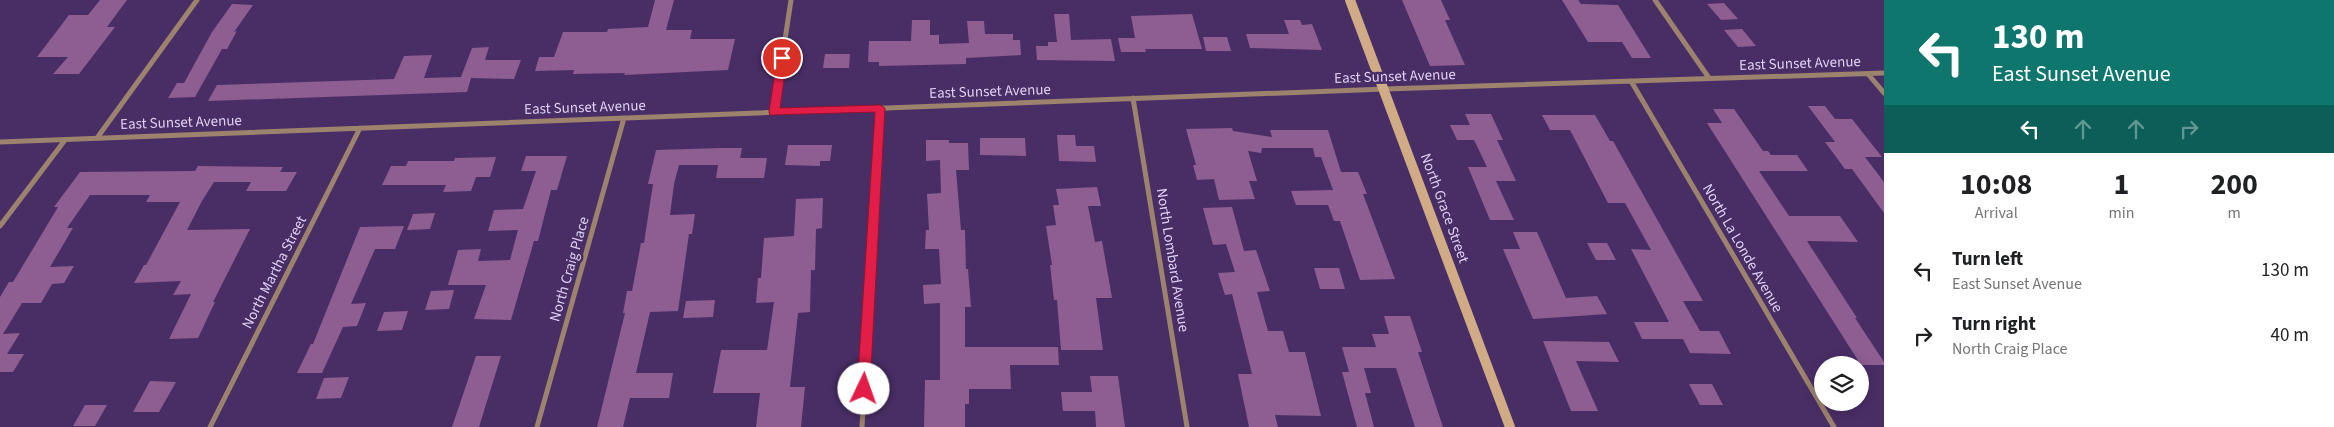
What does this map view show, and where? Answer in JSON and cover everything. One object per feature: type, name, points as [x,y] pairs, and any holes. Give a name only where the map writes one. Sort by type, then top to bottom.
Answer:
[{"type":"street","points":[[97,138],[197,0]]},
{"type":"street","points":[[774,112],[791,0]]},
{"type":"street","name":"North Grace Street","points":[[1350,0],[1385,89],[1510,427]]},
{"type":"street","points":[[1656,0],[1708,78]]},
{"type":"street","name":"East Sunset Avenue","points":[[65,140],[1133,98],[1884,73]]},
{"type":"street","points":[[1868,74],[1884,93]]},
{"type":"street","name":"North La Londe Avenue","points":[[1631,81],[1834,427]]},
{"type":"street","name":"North Lombard Avenue","points":[[1133,98],[1187,427]]},
{"type":"street","points":[[862,427],[880,108]]},
{"type":"street","name":"North Craig Place","points":[[538,427],[624,118]]},
{"type":"street","name":"North Martha Street","points":[[210,427],[360,128]]},
{"type":"street","points":[[0,142],[65,140]]},
{"type":"street","points":[[0,226],[65,140]]},
{"type":"building","points":[[100,0],[127,0],[107,27],[115,27],[79,74],[53,74],[68,57],[37,57],[69,15],[88,15]]},
{"type":"building","points":[[655,0],[674,0],[666,30],[692,30],[690,39],[735,39],[728,70],[624,75],[625,73],[573,74],[574,70],[535,71],[539,57],[554,57],[563,32],[607,32],[608,29],[648,27]]},
{"type":"building","points":[[1402,0],[1441,0],[1450,20],[1445,20],[1465,65],[1430,66]]},
{"type":"building","points":[[1562,0],[1578,0],[1581,4],[1618,5],[1651,58],[1632,58],[1622,42],[1588,42]]},
{"type":"building","points":[[1724,3],[1738,19],[1721,20],[1707,4]]},
{"type":"building","points":[[232,4],[253,5],[234,32],[237,31],[227,49],[222,49],[195,97],[168,98],[177,83],[184,83],[212,32]]},
{"type":"building","points":[[1054,14],[1069,14],[1071,40],[1111,39],[1115,61],[1037,60],[1036,46],[1048,46],[1048,42],[1057,42]]},
{"type":"building","points":[[1192,14],[1202,49],[1145,49],[1146,52],[1121,52],[1118,38],[1135,38],[1131,16]]},
{"type":"building","points":[[912,20],[930,20],[930,35],[939,35],[939,44],[969,43],[967,21],[984,21],[985,34],[1013,34],[1013,40],[1020,40],[1021,55],[966,58],[966,64],[879,66],[879,62],[868,62],[869,41],[911,41]]},
{"type":"building","points":[[1284,20],[1300,20],[1302,25],[1312,24],[1322,50],[1250,48],[1246,34],[1289,34]]},
{"type":"building","points":[[1742,29],[1756,46],[1738,47],[1724,30]]},
{"type":"building","points":[[1203,37],[1227,37],[1231,51],[1206,51]]},
{"type":"building","points":[[489,47],[485,60],[521,60],[514,79],[471,78],[467,92],[208,101],[217,85],[394,79],[404,56],[432,55],[424,78],[461,77],[472,48]]},
{"type":"building","points":[[825,54],[850,54],[849,68],[823,68]]},
{"type":"building","points":[[1808,106],[1825,106],[1835,119],[1852,119],[1882,157],[1865,157],[1884,182],[1884,213],[1852,169],[1845,169],[1825,142],[1835,142]]},
{"type":"building","points":[[1713,109],[1734,109],[1763,151],[1768,151],[1771,155],[1797,155],[1808,171],[1759,171],[1789,216],[1840,216],[1858,242],[1807,241],[1857,318],[1855,318],[1884,362],[1884,365],[1869,365],[1869,356],[1855,356],[1707,123],[1722,123]]},
{"type":"building","points":[[1465,114],[1491,114],[1503,140],[1497,140],[1516,181],[1496,181],[1514,220],[1490,220],[1468,167],[1487,167],[1474,140],[1457,140],[1450,125],[1470,125]]},
{"type":"building","points":[[1542,115],[1595,115],[1610,141],[1613,141],[1703,301],[1683,301],[1700,331],[1719,331],[1731,354],[1690,353],[1683,339],[1642,339],[1634,322],[1669,322],[1631,249],[1651,250],[1625,203],[1608,203],[1570,130],[1550,130]]},
{"type":"building","points":[[1232,128],[1233,131],[1272,137],[1270,130],[1328,130],[1341,172],[1358,172],[1367,194],[1363,194],[1395,279],[1360,280],[1340,221],[1334,221],[1328,205],[1296,205],[1291,191],[1333,190],[1321,157],[1315,157],[1313,148],[1262,148],[1261,153],[1248,151],[1257,181],[1249,181],[1255,199],[1219,200],[1214,179],[1197,180],[1193,165],[1196,165],[1186,129]]},
{"type":"building","points":[[1057,135],[1075,135],[1076,146],[1094,146],[1096,162],[1059,161]]},
{"type":"building","points":[[980,138],[1025,138],[1026,156],[980,155]]},
{"type":"building","points":[[926,140],[949,140],[949,143],[968,143],[969,170],[956,170],[961,230],[965,230],[966,269],[968,269],[971,307],[965,307],[965,347],[1058,347],[1059,365],[1010,365],[1011,389],[969,389],[969,404],[965,404],[965,427],[924,427],[925,380],[940,380],[940,303],[924,304],[923,285],[941,284],[939,249],[925,249],[926,230],[929,230],[927,194],[941,193],[940,160],[926,161]]},
{"type":"building","points":[[788,145],[832,145],[830,161],[820,161],[820,166],[785,165]]},
{"type":"building","points":[[742,148],[740,158],[767,158],[764,178],[716,178],[718,165],[679,165],[674,184],[670,215],[695,214],[692,234],[689,234],[678,311],[650,312],[636,373],[673,373],[669,398],[630,398],[623,427],[597,427],[625,313],[623,313],[627,291],[632,291],[641,243],[644,243],[653,184],[648,184],[656,150]]},
{"type":"building","points":[[526,156],[567,156],[557,190],[551,190],[538,241],[534,241],[511,320],[474,319],[486,285],[448,285],[458,250],[481,249],[478,261],[510,260],[518,230],[488,231],[494,210],[523,209],[536,171],[521,171]]},
{"type":"building","points":[[496,157],[490,177],[476,177],[471,191],[443,192],[446,185],[382,185],[391,166],[406,166],[408,161],[454,161],[455,158]]},
{"type":"building","points":[[198,166],[283,167],[280,172],[297,172],[286,191],[246,191],[251,182],[214,182],[202,201],[187,230],[250,229],[213,302],[215,302],[198,338],[169,339],[191,294],[173,295],[181,281],[134,283],[144,265],[146,265],[180,202],[146,202],[150,195],[90,195],[67,228],[73,228],[50,267],[74,266],[64,283],[52,284],[41,303],[22,303],[3,334],[20,333],[7,354],[24,354],[13,372],[0,372],[0,297],[9,282],[13,282],[58,207],[54,207],[80,172],[195,171]]},
{"type":"building","points":[[1097,187],[1101,206],[1088,206],[1095,242],[1102,241],[1112,298],[1096,298],[1103,350],[1061,350],[1057,300],[1054,300],[1050,265],[1052,265],[1046,226],[1056,225],[1053,205],[1059,205],[1056,189]]},
{"type":"building","points":[[823,198],[822,228],[816,229],[815,270],[811,270],[810,312],[798,313],[790,387],[805,387],[801,427],[756,427],[760,393],[713,393],[721,350],[767,350],[774,302],[756,303],[758,278],[761,278],[764,238],[794,236],[796,199]]},
{"type":"building","points":[[1232,207],[1244,251],[1256,250],[1270,291],[1257,292],[1268,331],[1283,331],[1289,352],[1305,352],[1321,416],[1275,415],[1278,427],[1249,427],[1238,374],[1252,374],[1232,294],[1225,295],[1218,273],[1235,272],[1226,244],[1213,245],[1203,208]]},
{"type":"building","points":[[435,213],[430,229],[407,230],[413,214]]},
{"type":"building","points":[[404,226],[395,249],[375,249],[351,304],[366,303],[357,326],[343,327],[322,373],[297,373],[311,344],[313,344],[360,227]]},
{"type":"building","points":[[1513,232],[1537,232],[1566,298],[1597,296],[1607,314],[1533,319],[1503,249],[1520,249]]},
{"type":"building","points":[[1587,243],[1607,243],[1616,260],[1596,260]]},
{"type":"building","points":[[1314,268],[1339,268],[1345,289],[1320,289]]},
{"type":"building","points":[[454,290],[449,309],[425,310],[431,291]]},
{"type":"building","points":[[715,300],[713,317],[683,318],[686,301]]},
{"type":"building","points":[[408,311],[402,330],[377,331],[384,312]]},
{"type":"building","points":[[1384,316],[1410,316],[1422,352],[1418,352],[1443,427],[1415,427],[1396,368],[1364,368],[1371,393],[1365,393],[1374,427],[1357,427],[1342,372],[1349,372],[1342,347],[1376,347],[1372,334],[1389,334]]},
{"type":"building","points":[[1543,341],[1609,342],[1619,362],[1576,361],[1598,411],[1571,411]]},
{"type":"building","points":[[476,356],[501,356],[479,427],[452,427]]},
{"type":"building","points":[[1090,376],[1118,376],[1125,427],[1096,427],[1095,411],[1063,411],[1061,392],[1092,392]]},
{"type":"building","points":[[349,377],[341,398],[316,399],[324,378]]},
{"type":"building","points":[[150,381],[176,382],[159,412],[133,412]]},
{"type":"building","points":[[1689,384],[1712,384],[1723,405],[1700,405]]},
{"type":"building","points":[[85,405],[107,405],[95,426],[73,426]]},
{"type":"route","points":[[782,58],[774,112],[880,108],[864,389]]}]
